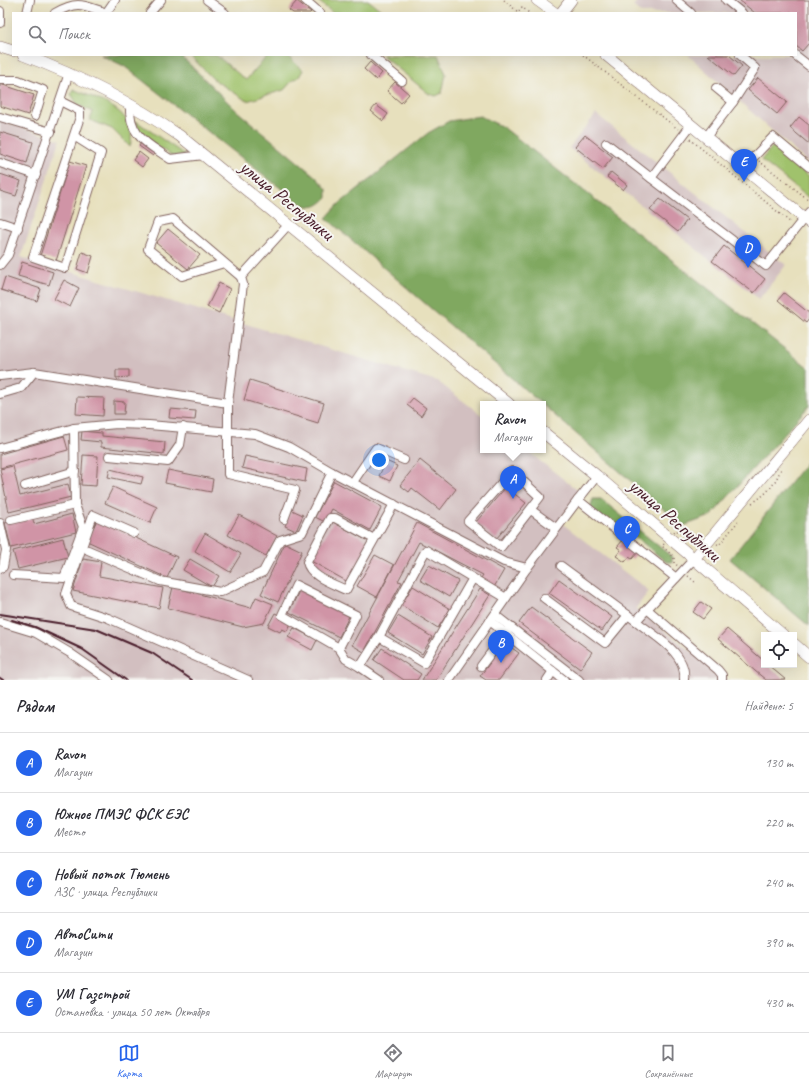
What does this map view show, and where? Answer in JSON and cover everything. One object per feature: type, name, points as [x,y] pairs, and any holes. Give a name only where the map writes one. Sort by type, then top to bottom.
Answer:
[{"type":"main road","points":[[536,0],[554,12]]},
{"type":"main road","points":[[562,12],[571,0]]},
{"type":"main road","points":[[0,47],[12,51]]},
{"type":"main road","name":"улица Республики","points":[[26,56],[69,73],[130,104],[204,155],[505,401]]},
{"type":"main road","points":[[607,56],[743,168],[807,218]]},
{"type":"main road","points":[[693,560],[809,420]]},
{"type":"main road","name":"улица Республики","points":[[546,434],[597,476],[693,560],[779,632]]},
{"type":"main road","points":[[797,647],[809,657]]},
{"type":"street","points":[[27,12],[30,0]]},
{"type":"street","points":[[107,12],[115,0]]},
{"type":"street","points":[[151,12],[161,0]]},
{"type":"street","points":[[207,0],[224,12]]},
{"type":"street","points":[[305,0],[319,12]]},
{"type":"street","points":[[726,0],[741,12]]},
{"type":"street","points":[[677,1],[690,12]]},
{"type":"street","points":[[57,12],[69,4],[85,4],[104,12]]},
{"type":"street","points":[[0,11],[0,23]]},
{"type":"street","points":[[372,56],[402,81]]},
{"type":"street","points":[[706,137],[733,102],[755,68],[741,56]]},
{"type":"street","points":[[796,56],[809,66]]},
{"type":"street","points":[[0,265],[8,255],[18,228],[69,73]]},
{"type":"street","points":[[0,80],[18,80],[43,90],[35,116]]},
{"type":"street","points":[[716,88],[733,102]]},
{"type":"street","points":[[60,101],[80,111],[74,136],[33,257],[65,268],[101,153],[74,136]]},
{"type":"street","points":[[130,104],[130,117],[139,138],[170,159],[204,155]]},
{"type":"street","points":[[0,117],[50,132]]},
{"type":"street","points":[[651,178],[691,125]]},
{"type":"street","points":[[743,168],[773,137],[809,167]]},
{"type":"street","points":[[606,143],[766,266],[807,218]]},
{"type":"street","points":[[0,163],[36,175]]},
{"type":"street","points":[[224,263],[182,276],[148,249],[158,222],[173,219],[241,277],[243,284],[228,403],[228,474],[295,490],[284,519]]},
{"type":"street","points":[[0,222],[18,228]]},
{"type":"street","points":[[241,277],[288,224]]},
{"type":"street","points":[[0,376],[34,372],[228,403]]},
{"type":"street","points":[[0,394],[21,388],[34,372]]},
{"type":"street","points":[[0,448],[74,428],[117,424],[183,427],[255,434],[289,446],[332,472],[504,562],[527,568]]},
{"type":"street","points":[[108,456],[168,462],[180,445],[183,427]]},
{"type":"street","points":[[13,574],[64,578],[83,527],[75,505],[74,428]]},
{"type":"street","points":[[353,482],[376,448],[404,460]]},
{"type":"street","points":[[25,486],[75,472]]},
{"type":"street","points":[[88,550],[160,581],[220,592],[263,572],[280,540],[302,533],[332,472]]},
{"type":"street","points":[[512,472],[540,497],[531,510],[501,547],[468,521],[512,472]]},
{"type":"street","points":[[449,680],[556,528],[597,476]]},
{"type":"street","points":[[578,500],[676,578]]},
{"type":"street","points":[[374,539],[336,518],[330,518],[307,562],[308,568],[316,575],[346,590],[394,504]]},
{"type":"street","points":[[11,520],[75,505]]},
{"type":"street","points":[[531,510],[556,528]]},
{"type":"street","points":[[134,533],[94,515],[66,594],[71,606],[108,618],[248,680]]},
{"type":"street","points":[[0,523],[6,550],[3,567],[0,568]]},
{"type":"street","points":[[360,667],[379,637],[426,550],[506,598]]},
{"type":"street","points":[[636,621],[693,560]]},
{"type":"street","points":[[561,566],[636,621],[677,655],[684,670],[684,680]]},
{"type":"street","points":[[379,637],[424,663],[473,578]]},
{"type":"street","points":[[339,648],[356,615],[296,585],[282,614],[339,648],[346,659],[379,680]]},
{"type":"street","points":[[544,598],[605,643],[628,615]]},
{"type":"street","points":[[647,609],[718,670],[722,675],[722,680]]},
{"type":"street","points":[[492,618],[579,680]]},
{"type":"street","points":[[0,622],[36,632],[109,680]]},
{"type":"street","points":[[481,666],[508,630]]},
{"type":"street","points":[[508,630],[564,680]]},
{"type":"street","points":[[547,680],[553,671]]},
{"type":"path","points":[[504,0],[518,12],[522,7],[529,12]]},
{"type":"path","points":[[584,56],[684,134],[797,228]]},
{"type":"path","points":[[754,157],[809,200]]},
{"type":"shaded area","points":[[638,0],[809,0],[809,164],[689,56],[797,56],[797,12],[640,12],[633,6]]},
{"type":"shaded area","points":[[596,114],[786,265],[759,299],[569,148]]},
{"type":"shaded area","points":[[0,120],[60,140],[21,257],[437,381],[480,414],[480,453],[530,453],[580,492],[559,521],[649,591],[636,608],[728,680],[0,680]]},
{"type":"green space","points":[[317,0],[368,0],[384,12],[332,12]]},
{"type":"green space","points":[[103,56],[181,56],[237,111],[316,177],[327,189],[327,198],[320,204],[313,207],[297,201],[124,66]]},
{"type":"green space","points":[[191,56],[217,56],[246,80],[267,56],[287,56],[303,70],[299,77],[292,81],[284,90],[247,101],[213,79]]},
{"type":"green space","points":[[383,56],[438,56],[446,74],[442,93],[436,96],[429,94]]},
{"type":"green space","points":[[73,89],[105,103],[123,116],[129,124],[131,134],[130,147],[112,129],[90,120],[93,112],[78,105],[71,94]]},
{"type":"green space","points":[[480,116],[503,127],[809,368],[809,406],[711,516],[683,526],[546,408],[546,401],[538,401],[326,218],[339,204],[428,133],[449,121]]},
{"type":"green space","points":[[136,121],[185,155],[172,156],[140,135]]},
{"type":"green space","points":[[773,146],[809,176],[809,198],[761,160]]},
{"type":"green space","points":[[809,459],[809,626],[730,559]]},
{"type":"green space","points":[[593,499],[601,499],[672,557],[672,562],[666,562],[621,525],[609,524],[590,508]]},
{"type":"building","points":[[739,0],[809,0],[809,43],[802,51],[797,47],[797,12],[754,12]]},
{"type":"building","points":[[297,1],[311,12],[292,12],[289,10]]},
{"type":"building","points":[[709,56],[730,56],[742,66],[734,76]]},
{"type":"building","points":[[370,62],[382,73],[376,80],[364,69]]},
{"type":"building","points":[[758,78],[787,102],[777,114],[748,90]]},
{"type":"building","points":[[395,82],[409,94],[401,103],[387,91]]},
{"type":"building","points":[[0,84],[34,95],[28,115],[0,106]]},
{"type":"building","points":[[376,105],[388,114],[383,121],[371,111]]},
{"type":"building","points":[[799,117],[809,125],[809,144],[790,128]]},
{"type":"building","points":[[0,132],[33,142],[27,163],[0,154]]},
{"type":"building","points":[[585,135],[613,157],[603,169],[575,147]]},
{"type":"building","points":[[143,140],[158,149],[153,156],[139,146]]},
{"type":"building","points":[[139,152],[148,159],[142,167],[133,160]]},
{"type":"building","points":[[70,161],[86,166],[56,261],[40,256]]},
{"type":"building","points":[[611,172],[627,185],[623,190],[607,177]]},
{"type":"building","points":[[0,174],[21,181],[16,196],[0,191]]},
{"type":"building","points":[[660,199],[687,220],[678,232],[650,210]]},
{"type":"building","points":[[168,229],[200,255],[188,269],[156,243]]},
{"type":"building","points":[[724,246],[765,279],[754,293],[712,261]]},
{"type":"building","points":[[82,252],[93,256],[88,273],[77,269]]},
{"type":"building","points":[[22,262],[53,272],[49,285],[18,276]]},
{"type":"building","points":[[5,277],[41,289],[37,301],[1,290]]},
{"type":"building","points":[[64,280],[79,288],[70,307],[54,299]]},
{"type":"building","points":[[219,283],[230,289],[219,313],[207,307]]},
{"type":"building","points":[[784,293],[809,313],[809,319],[806,323],[778,300]]},
{"type":"building","points":[[116,370],[129,370],[129,377],[116,378]]},
{"type":"building","points":[[250,380],[324,403],[318,423],[244,400]]},
{"type":"building","points":[[77,397],[104,398],[103,416],[76,414]]},
{"type":"building","points":[[413,398],[426,408],[421,416],[407,405]]},
{"type":"building","points":[[114,401],[125,402],[124,414],[114,414]]},
{"type":"building","points":[[170,409],[196,411],[195,420],[169,418]]},
{"type":"building","points":[[82,431],[102,433],[102,436],[165,442],[164,454],[101,447],[101,442],[81,440]]},
{"type":"building","points":[[64,436],[68,450],[0,468],[0,454]]},
{"type":"building","points":[[83,455],[98,456],[96,486],[81,485]]},
{"type":"building","points":[[245,456],[307,469],[305,482],[242,468]]},
{"type":"building","points":[[420,460],[456,489],[440,510],[412,488],[409,492],[400,485]]},
{"type":"building","points":[[386,461],[397,466],[390,481],[379,476]]},
{"type":"building","points":[[13,466],[20,496],[68,484],[71,497],[9,512],[0,469]]},
{"type":"building","points":[[110,469],[143,477],[141,484],[108,477]]},
{"type":"building","points":[[168,470],[213,479],[211,492],[165,483]]},
{"type":"building","points":[[334,481],[382,507],[370,530],[332,509],[325,522],[315,517]]},
{"type":"building","points":[[113,487],[157,507],[150,523],[105,503]]},
{"type":"building","points":[[506,487],[526,503],[496,539],[476,522]]},
{"type":"building","points":[[292,510],[303,515],[296,531],[285,526]]},
{"type":"building","points":[[72,514],[76,532],[11,548],[5,523],[32,516],[34,524]]},
{"type":"building","points":[[239,515],[277,536],[266,556],[228,535]]},
{"type":"building","points":[[97,520],[177,557],[167,578],[87,541]]},
{"type":"building","points":[[333,522],[370,542],[348,582],[311,561]]},
{"type":"building","points":[[417,523],[504,570],[493,589],[479,581],[483,575],[419,542],[398,581],[402,582],[364,652],[352,645]]},
{"type":"building","points":[[205,533],[241,554],[230,572],[195,551]]},
{"type":"building","points":[[63,538],[68,557],[18,569],[13,551]]},
{"type":"building","points":[[624,539],[639,551],[632,559],[629,557],[625,562],[616,556],[621,550],[617,547]]},
{"type":"building","points":[[285,543],[302,551],[278,602],[261,594]]},
{"type":"building","points":[[375,555],[394,565],[377,597],[357,586]]},
{"type":"building","points":[[83,559],[101,562],[99,576],[163,588],[159,608],[73,591]]},
{"type":"building","points":[[190,559],[219,576],[212,587],[183,570]]},
{"type":"building","points":[[429,565],[458,581],[449,597],[420,580]]},
{"type":"building","points":[[559,579],[612,617],[602,631],[549,593]]},
{"type":"building","points":[[413,586],[450,609],[438,628],[401,605]]},
{"type":"building","points":[[173,587],[251,608],[256,597],[273,604],[264,623],[243,627],[168,608]]},
{"type":"building","points":[[300,589],[350,614],[339,637],[289,612]]},
{"type":"building","points":[[480,589],[490,595],[436,680],[422,680]]},
{"type":"building","points":[[701,602],[711,609],[703,619],[693,612]]},
{"type":"building","points":[[531,607],[592,652],[580,669],[519,623]]},
{"type":"building","points":[[275,613],[292,622],[287,631],[282,629],[280,632],[268,626]]},
{"type":"building","points":[[398,616],[432,637],[422,654],[388,633]]},
{"type":"building","points":[[294,628],[317,640],[312,650],[288,637]]},
{"type":"building","points":[[727,629],[761,658],[761,668],[772,668],[786,680],[766,680],[718,639]]},
{"type":"building","points":[[505,643],[519,653],[499,680],[486,680],[480,676]]},
{"type":"building","points":[[382,648],[421,674],[417,680],[404,680],[374,660]]},
{"type":"railway","points":[[0,614],[96,629],[152,653],[192,680]]},
{"type":"railway","points":[[12,620],[35,627],[82,649],[126,680]]},
{"type":"place","name":"УМ Газстрой","points":[[744,182]]},
{"type":"place","name":"АвтоСити","points":[[748,268]]},
{"type":"place","name":"Ravon","points":[[513,499]]},
{"type":"place","name":"Новый поток Тюмень","points":[[627,549]]},
{"type":"place","name":"Южное ПМЭС ФСК ЕЭС","points":[[501,663]]}]
